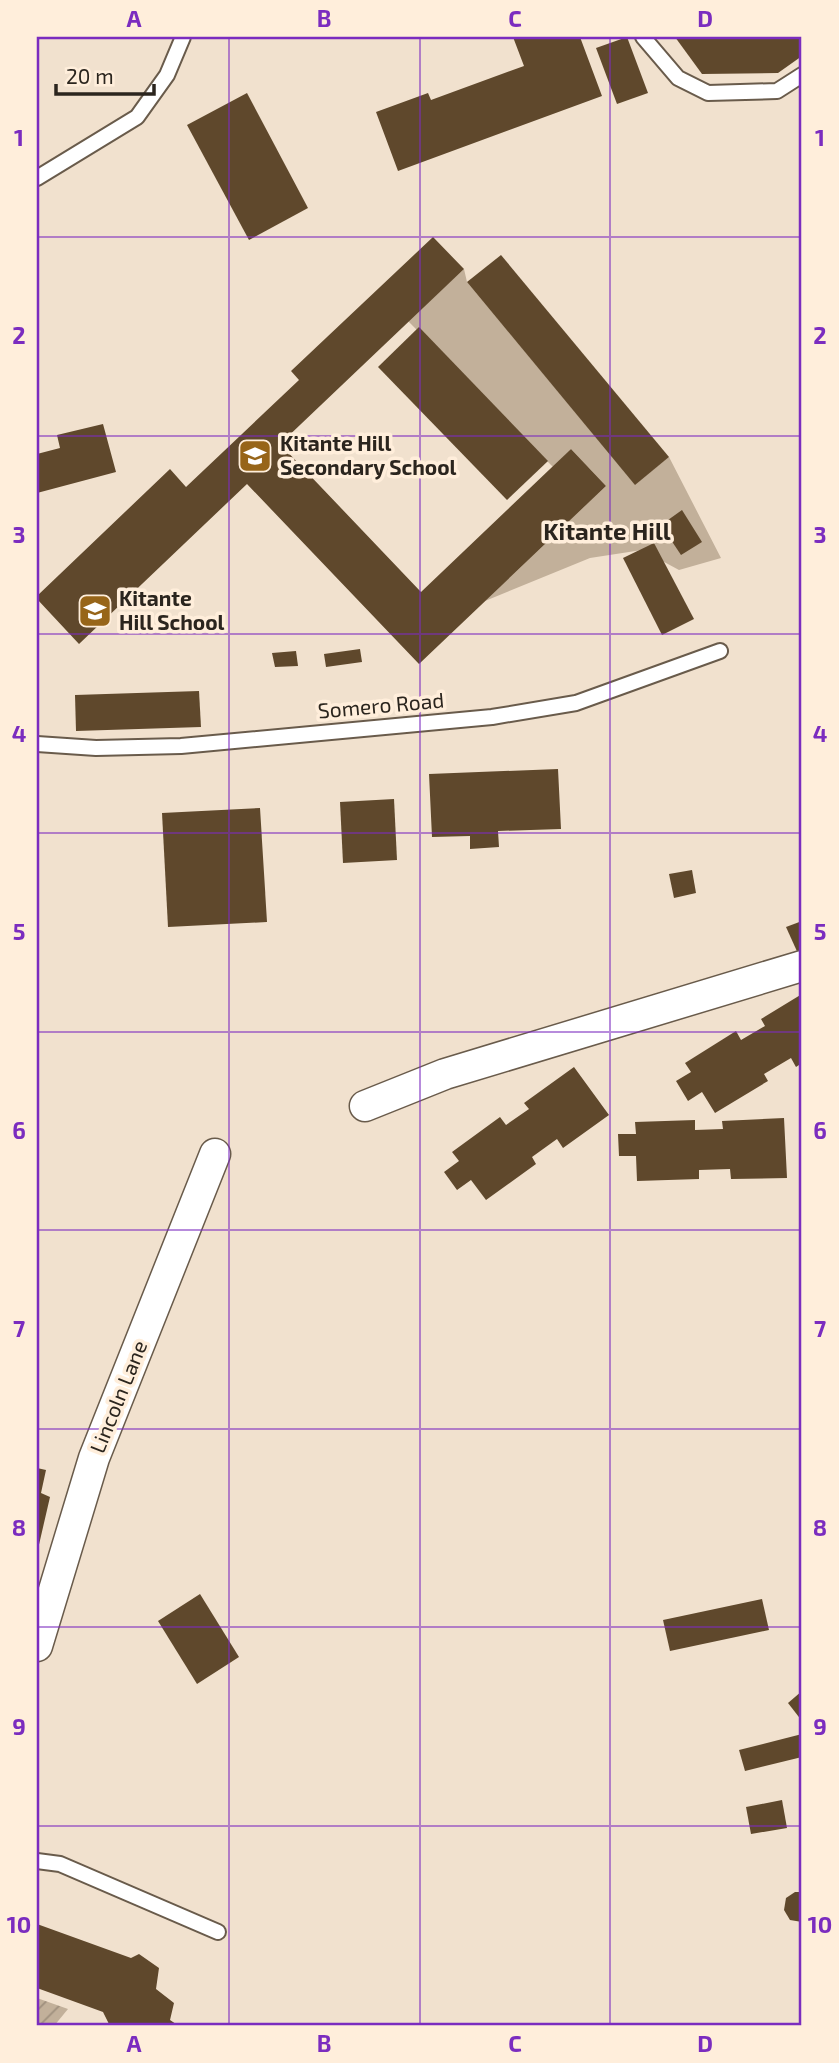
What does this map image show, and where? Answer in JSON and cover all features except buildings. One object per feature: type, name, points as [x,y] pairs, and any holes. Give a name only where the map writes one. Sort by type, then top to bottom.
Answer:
[{"type":"street","points":[[365,1106],[445,1074],[802,967]]},
{"type":"street","name":"Lincoln Lane","points":[[37,1646],[94,1458],[215,1154]]},
{"type":"lane","points":[[37,177],[137,117],[167,75],[183,37]]},
{"type":"lane","points":[[643,37],[678,78],[708,93],[777,90],[802,75]]},
{"type":"lane","name":"Somero Road","points":[[37,744],[96,748],[181,746],[492,717],[576,703],[720,651]]},
{"type":"lane","points":[[37,1861],[60,1864],[218,1932]]},
{"type":"shaded area","points":[[464,269],[467,282],[635,484],[669,457],[721,558],[679,570],[642,550],[590,558],[485,601],[606,486],[571,449],[553,467],[408,321]]},
{"type":"shaded area","points":[[37,1998],[68,2009],[54,2026],[37,2026]]},
{"type":"place","name":"Kitante Hill Secondary School","points":[[255,456]]},
{"type":"place","name":"Kitante Hill School","points":[[95,611]]},
{"type":"district","name":"Kitante Hill","points":[[607,532]]}]
